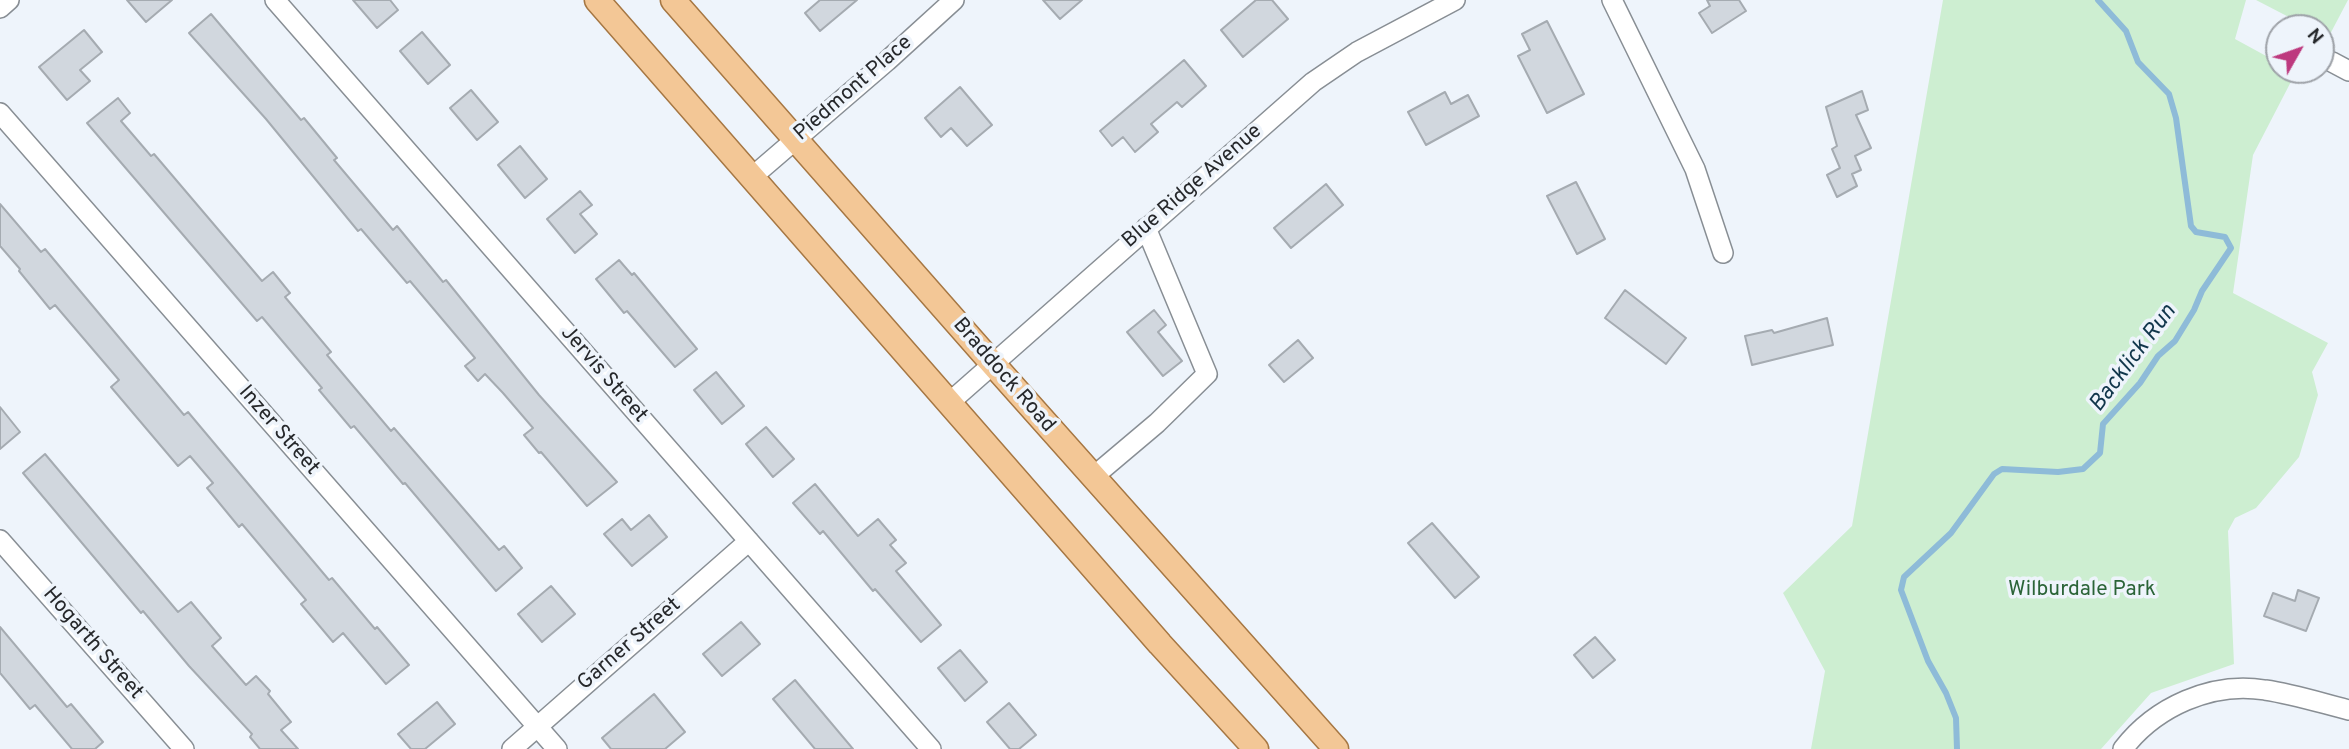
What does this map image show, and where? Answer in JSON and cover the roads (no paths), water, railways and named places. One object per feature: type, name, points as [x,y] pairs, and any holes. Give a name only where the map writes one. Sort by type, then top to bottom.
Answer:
[{"type":"main road","points":[[597,0],[1160,644],[1256,749]]},
{"type":"main road","name":"Braddock Road","points":[[673,0],[1336,749]]},
{"type":"street","points":[[0,8],[9,0]]},
{"type":"street","name":"Jervis Street","points":[[275,0],[931,749]]},
{"type":"street","name":"Piedmont Place","points":[[752,177],[954,0]]},
{"type":"street","name":"Blue Ridge Avenue","points":[[950,402],[1314,82],[1357,52],[1455,0]]},
{"type":"street","points":[[1612,0],[1695,169],[1723,253]]},
{"type":"street","name":"Inzer Street","points":[[0,113],[557,749]]},
{"type":"street","points":[[1093,477],[1157,423],[1207,374],[1146,228]]},
{"type":"street","name":"Hogarth Street","points":[[0,540],[184,749]]},
{"type":"street","name":"Garner Street","points":[[512,749],[749,541]]},
{"type":"street","points":[[2123,749],[2143,727],[2166,710],[2190,698],[2217,691],[2245,688],[2266,690],[2349,710]]},
{"type":"waterway","name":"Backlick Run","points":[[1957,749],[1956,718],[1928,661],[1901,590],[1904,577],[1951,533],[1994,474],[2002,469],[2058,472],[2083,469],[2100,453],[2103,424],[2140,383],[2158,356],[2175,341],[2202,291],[2231,248],[2225,237],[2196,232],[2191,226],[2176,118],[2169,94],[2138,62],[2126,31],[2098,0]]},
{"type":"park label","name":"Wilburdale Park","points":[[2082,591]]}]
